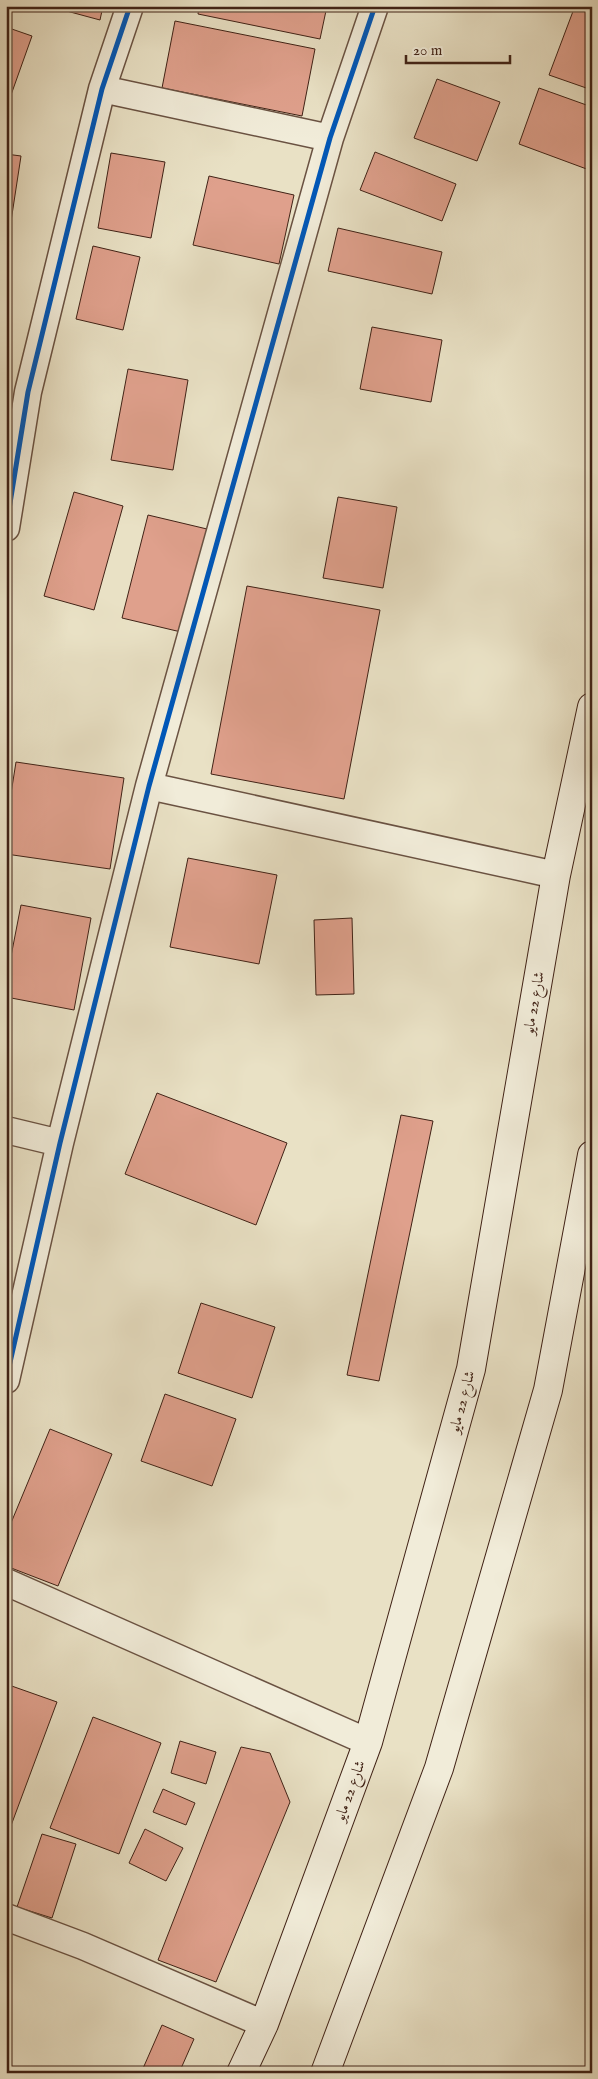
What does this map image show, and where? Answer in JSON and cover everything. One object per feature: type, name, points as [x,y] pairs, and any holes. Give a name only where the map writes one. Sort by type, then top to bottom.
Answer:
[{"type":"main road","name":"شارع 22 مايو","points":[[241,2073],[264,2024],[368,1742],[471,1369],[556,875],[592,706]]},
{"type":"main road","points":[[325,2073],[439,1768],[548,1390],[592,1155]]},
{"type":"street","points":[[6,528],[28,392],[102,89],[130,6]]},
{"type":"street","points":[[6,1380],[60,1143],[149,786],[330,138],[375,6]]},
{"type":"street","points":[[102,89],[330,138]]},
{"type":"street","points":[[149,786],[556,875]]},
{"type":"street","points":[[6,1130],[60,1143]]},
{"type":"street","points":[[6,1582],[368,1742]]},
{"type":"street","points":[[6,1917],[83,1946],[264,2024]]},
{"type":"building","points":[[48,6],[103,6],[100,20]]},
{"type":"building","points":[[199,6],[327,6],[320,39],[198,14]]},
{"type":"building","points":[[575,6],[592,6],[592,90],[549,75]]},
{"type":"building","points":[[175,21],[315,49],[302,116],[162,88]]},
{"type":"building","points":[[6,27],[32,36],[6,109]]},
{"type":"building","points":[[437,79],[500,102],[477,161],[414,138]]},
{"type":"building","points":[[539,88],[592,107],[592,171],[519,144]]},
{"type":"building","points":[[375,152],[456,184],[442,221],[360,190]]},
{"type":"building","points":[[111,153],[165,162],[151,238],[98,228]]},
{"type":"building","points":[[6,154],[21,156],[6,254]]},
{"type":"building","points":[[209,176],[294,195],[279,264],[193,245]]},
{"type":"building","points":[[338,228],[442,252],[432,294],[328,271]]},
{"type":"building","points":[[93,246],[140,257],[123,330],[76,319]]},
{"type":"building","points":[[372,327],[442,340],[431,402],[360,389]]},
{"type":"building","points":[[128,369],[188,380],[173,470],[111,460]]},
{"type":"building","points":[[74,492],[123,506],[94,610],[44,596]]},
{"type":"building","points":[[338,497],[397,507],[383,588],[323,578]]},
{"type":"building","points":[[148,515],[207,529],[181,632],[122,618]]},
{"type":"building","points":[[247,586],[380,610],[344,799],[211,774]]},
{"type":"building","points":[[16,762],[124,778],[110,869],[6,854],[6,825]]},
{"type":"building","points":[[188,858],[277,875],[259,964],[170,947]]},
{"type":"building","points":[[21,905],[91,918],[74,1010],[6,997],[6,982]]},
{"type":"building","points":[[352,918],[354,994],[316,995],[314,920]]},
{"type":"building","points":[[157,1093],[287,1143],[256,1225],[125,1174]]},
{"type":"building","points":[[401,1115],[433,1121],[379,1381],[347,1375]]},
{"type":"building","points":[[201,1303],[275,1327],[252,1398],[178,1373]]},
{"type":"building","points":[[165,1394],[236,1419],[212,1486],[141,1461]]},
{"type":"building","points":[[50,1429],[112,1454],[58,1586],[6,1566],[6,1535]]},
{"type":"building","points":[[6,1684],[57,1702],[9,1831],[6,1830]]},
{"type":"building","points":[[93,1717],[161,1743],[119,1854],[50,1828]]},
{"type":"building","points":[[180,1741],[216,1752],[206,1784],[171,1773]]},
{"type":"building","points":[[241,1747],[270,1753],[290,1802],[216,1982],[158,1960]]},
{"type":"building","points":[[163,1789],[195,1803],[186,1825],[153,1812]]},
{"type":"building","points":[[145,1829],[183,1848],[166,1881],[129,1863]]},
{"type":"building","points":[[42,1834],[76,1844],[52,1918],[17,1907]]},
{"type":"building","points":[[162,2025],[194,2039],[179,2073],[141,2073]]},
{"type":"cycle path","points":[[6,528],[28,392],[102,89],[130,6]]},
{"type":"cycle path","points":[[6,1380],[60,1143],[149,786],[330,138],[375,6]]}]
